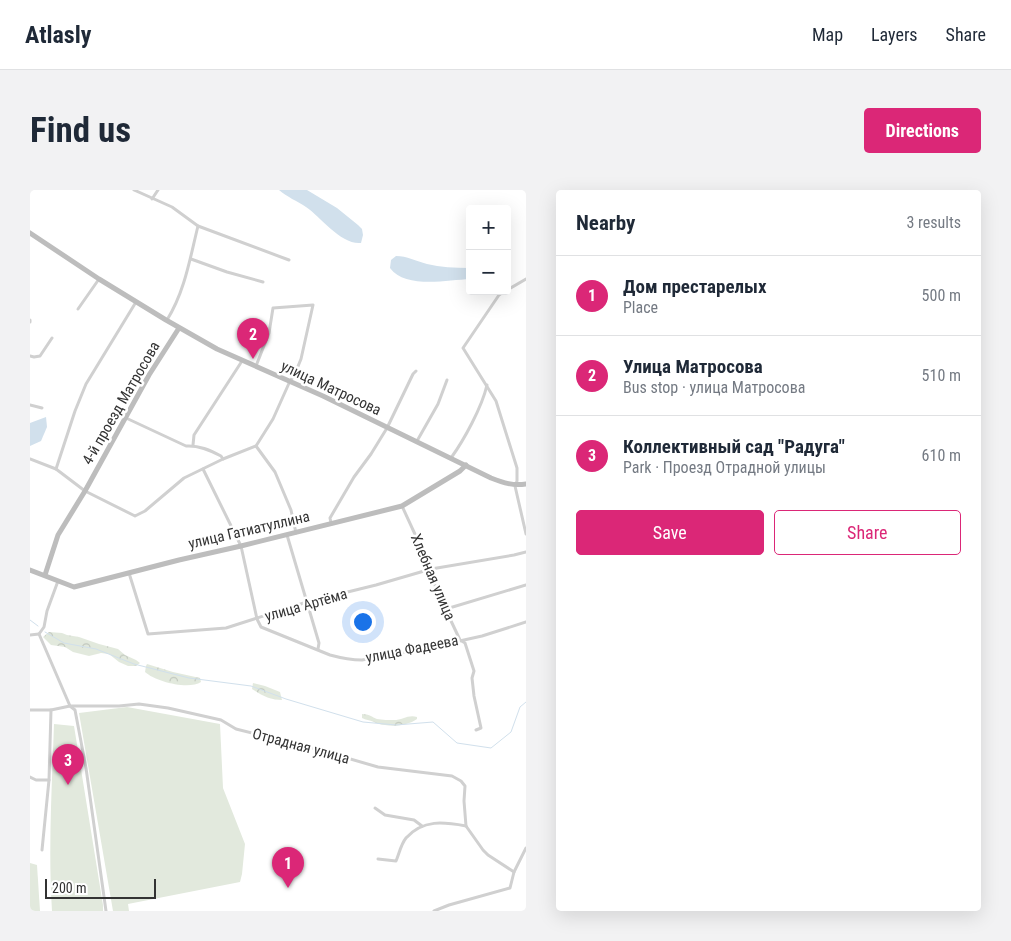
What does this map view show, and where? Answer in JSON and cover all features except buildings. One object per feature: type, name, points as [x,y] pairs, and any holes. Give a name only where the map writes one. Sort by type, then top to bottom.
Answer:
[{"type":"street","points":[[134,190],[172,207],[198,226],[289,260]]},
{"type":"street","points":[[152,199],[158,190]]},
{"type":"street","points":[[166,320],[182,287],[191,259],[198,226]]},
{"type":"street","name":"улица Матросова","points":[[30,233],[136,302],[218,349],[290,381],[504,483],[515,486]]},
{"type":"street","points":[[191,259],[263,282]]},
{"type":"street","points":[[78,309],[99,279]]},
{"type":"street","points":[[511,288],[526,279]]},
{"type":"street","points":[[499,295],[463,348],[496,401],[517,468],[515,486],[526,534]]},
{"type":"street","name":"4-й проезд Матросова","points":[[56,469],[86,384],[136,302]]},
{"type":"street","points":[[256,367],[269,333],[273,308],[313,305],[294,376],[273,419],[256,446],[275,472],[291,510],[296,533]]},
{"type":"street","name":"4-й проезд Матросова","points":[[45,575],[58,535],[85,491],[149,375],[179,328]]},
{"type":"street","points":[[30,356],[40,356],[52,338]]},
{"type":"street","points":[[193,445],[194,435],[242,360]]},
{"type":"street","points":[[331,524],[330,518],[354,477],[387,428],[416,371]]},
{"type":"street","points":[[417,441],[438,404],[447,380]]},
{"type":"street","points":[[451,458],[477,414],[487,385]]},
{"type":"street","points":[[30,405],[42,408]]},
{"type":"street","points":[[126,418],[186,446],[193,445],[208,449],[221,456],[222,459]]},
{"type":"street","name":"4-й проезд Матросова","points":[[30,459],[56,469],[85,491],[135,516],[145,511],[184,478],[222,459],[256,446]]},
{"type":"street","name":"улица Гатиатуллина","points":[[30,570],[74,587],[402,506],[460,471],[466,465]]},
{"type":"street","points":[[203,469],[241,546],[258,619]]},
{"type":"street","points":[[515,486],[526,484]]},
{"type":"street","name":"Хлебная улица","points":[[402,506],[431,569],[436,588],[460,640],[465,643],[474,671],[472,678],[474,696],[481,728],[476,730]]},
{"type":"street","points":[[287,535],[319,643],[318,650]]},
{"type":"street","name":"улица Артёма","points":[[128,573],[148,634],[226,628],[307,602],[431,569],[526,552]]},
{"type":"street","points":[[58,581],[40,634],[70,706],[75,710],[86,768],[106,911]]},
{"type":"street","points":[[446,609],[526,584]]},
{"type":"street","name":"улица Фадеева","points":[[258,619],[261,627],[340,658],[352,660],[362,660],[428,648],[482,636],[526,622]]},
{"type":"street","points":[[30,635],[40,634]]},
{"type":"street","name":"Отрадная улица","points":[[30,710],[51,710],[70,706],[139,704],[168,708],[221,720],[236,729],[378,767],[452,776],[461,781],[465,786],[466,826]]},
{"type":"street","points":[[42,850],[49,780],[51,710]]},
{"type":"street","points":[[30,777],[36,780],[49,780]]},
{"type":"street","points":[[375,808],[385,815],[414,820],[422,826]]},
{"type":"street","points":[[378,859],[396,861],[407,838],[422,826],[448,823],[466,826],[488,855],[514,872]]},
{"type":"street","points":[[434,911],[510,888],[514,872],[526,848]]},
{"type":"green space","points":[[49,632],[79,637],[118,649],[140,663],[136,666],[128,666],[109,654],[101,653],[89,656],[73,652],[65,647],[51,645],[43,637]]},
{"type":"green space","points":[[147,664],[200,678],[201,682],[181,685],[164,682],[145,672]]},
{"type":"green space","points":[[253,683],[280,692],[282,700],[260,694],[252,689]]},
{"type":"green space","points":[[127,707],[220,724],[223,788],[245,844],[240,882],[128,904],[129,911],[113,911],[79,713]]},
{"type":"green space","points":[[362,714],[381,720],[397,720],[411,716],[417,717],[417,719],[406,724],[389,726],[363,719]]},
{"type":"green space","points":[[54,724],[74,726],[103,911],[52,911],[50,841]]},
{"type":"green space","points":[[30,863],[37,865],[40,911],[30,911]]},
{"type":"water","points":[[279,190],[307,190],[337,208],[362,229],[361,243],[346,240],[306,207]]},
{"type":"water","points":[[396,256],[437,266],[466,268],[466,279],[427,282],[406,279],[397,275],[390,268],[391,260]]},
{"type":"water","points":[[46,417],[47,427],[41,441],[30,446],[30,423]]},
{"type":"waterway","points":[[30,620],[38,626]]},
{"type":"waterway","points":[[45,632],[64,643],[96,649],[134,664],[189,678],[251,686],[286,699],[363,722],[396,725],[433,722],[457,743],[491,748],[511,732],[520,707],[526,702]]},
{"type":"place","name":"Улица Матросова","points":[[253,359]]},
{"type":"place","name":"Коллективный сад \"Радуга\"","points":[[68,785]]},
{"type":"place","name":"Дом престарелых","points":[[288,888]]}]
